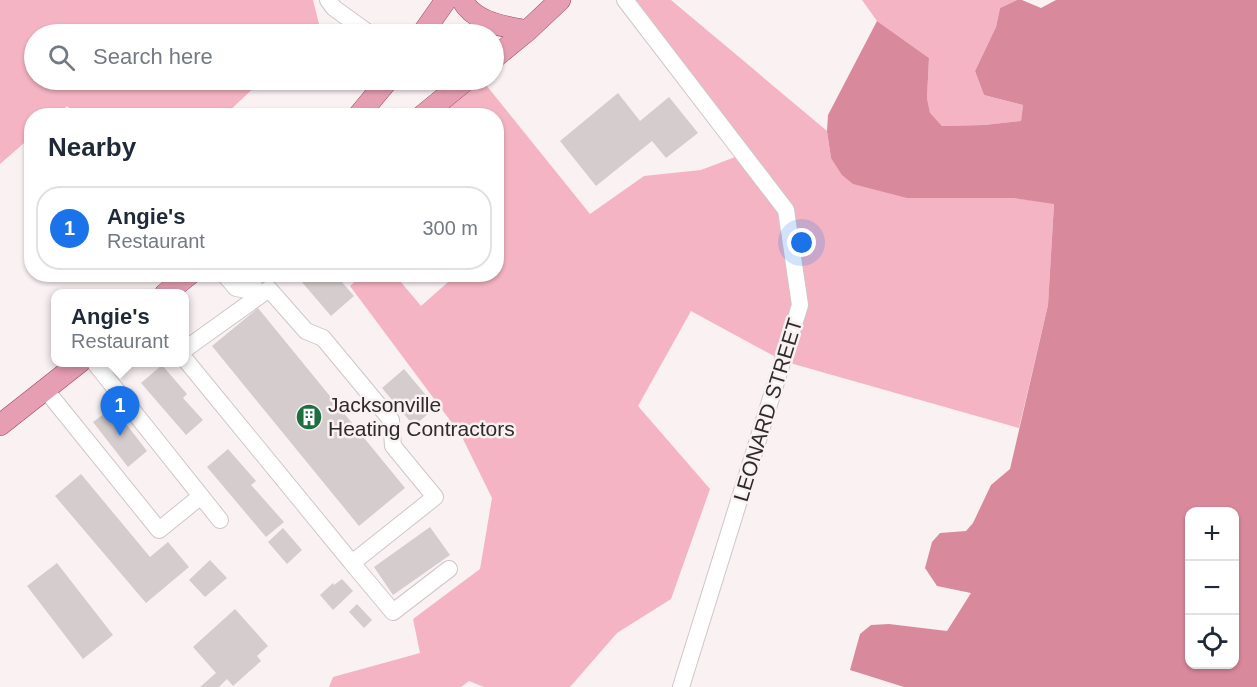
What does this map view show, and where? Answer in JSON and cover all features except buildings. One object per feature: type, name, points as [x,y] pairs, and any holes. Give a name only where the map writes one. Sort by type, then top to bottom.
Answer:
[{"type":"main road","points":[[429,24],[446,0]]},
{"type":"main road","points":[[462,0],[466,8],[489,22],[497,24]]},
{"type":"main road","points":[[504,49],[560,0]]},
{"type":"main road","points":[[504,26],[527,31]]},
{"type":"main road","points":[[365,108],[380,90]]},
{"type":"main road","points":[[432,108],[454,90]]},
{"type":"main road","points":[[0,425],[75,367]]},
{"type":"street","points":[[328,0],[334,8],[356,24]]},
{"type":"street","name":"LEONARD STREET","points":[[625,0],[786,210],[800,305],[681,687]]},
{"type":"street","points":[[231,282],[236,288],[269,289],[306,332],[324,338],[391,420],[393,446],[435,497],[352,563]]},
{"type":"street","points":[[189,346],[255,288]]},
{"type":"street","points":[[189,364],[393,612],[448,569]]},
{"type":"street","points":[[97,367],[220,520]]},
{"type":"street","points":[[45,389],[159,531],[201,496]]},
{"type":"shaded area","points":[[0,0],[313,0],[319,24],[24,24],[24,90],[251,90],[232,108],[69,108],[67,106],[65,108],[24,108],[24,143],[0,164]]},
{"type":"shaded area","points":[[625,0],[671,0],[827,131],[831,158],[1012,198],[1054,203],[1048,305],[1019,428],[783,361],[691,311],[638,406],[710,489],[671,599],[617,633],[570,687],[484,687],[469,681],[461,687],[329,687],[333,677],[420,653],[413,619],[480,569],[492,498],[461,435],[350,286],[354,282],[401,282],[421,306],[448,282],[504,282],[504,108],[431,108],[453,90],[490,90],[590,214],[644,176],[701,170],[743,154]]},
{"type":"shaded area","points":[[862,0],[1017,0],[1000,8],[996,27],[975,71],[984,95],[1023,105],[1021,121],[942,126],[930,114],[927,98],[929,58],[877,21]]},
{"type":"shaded area","points":[[1017,0],[1041,8],[1056,0],[1257,0],[1257,687],[904,687],[850,670],[860,634],[871,625],[889,624],[947,631],[971,593],[937,586],[925,568],[932,542],[940,533],[966,531],[973,523],[991,485],[1010,469],[1048,305],[1054,204],[1012,198],[907,198],[853,184],[842,175],[831,158],[827,131],[828,115],[877,21],[929,58],[927,98],[930,113],[942,126],[1021,121],[1023,105],[984,95],[975,71],[996,27],[1000,8]]},
{"type":"place","name":"Jacksonville Heating Contractors","points":[[309,417]]},
{"type":"place","name":"Angie's","points":[[120,436]]}]
